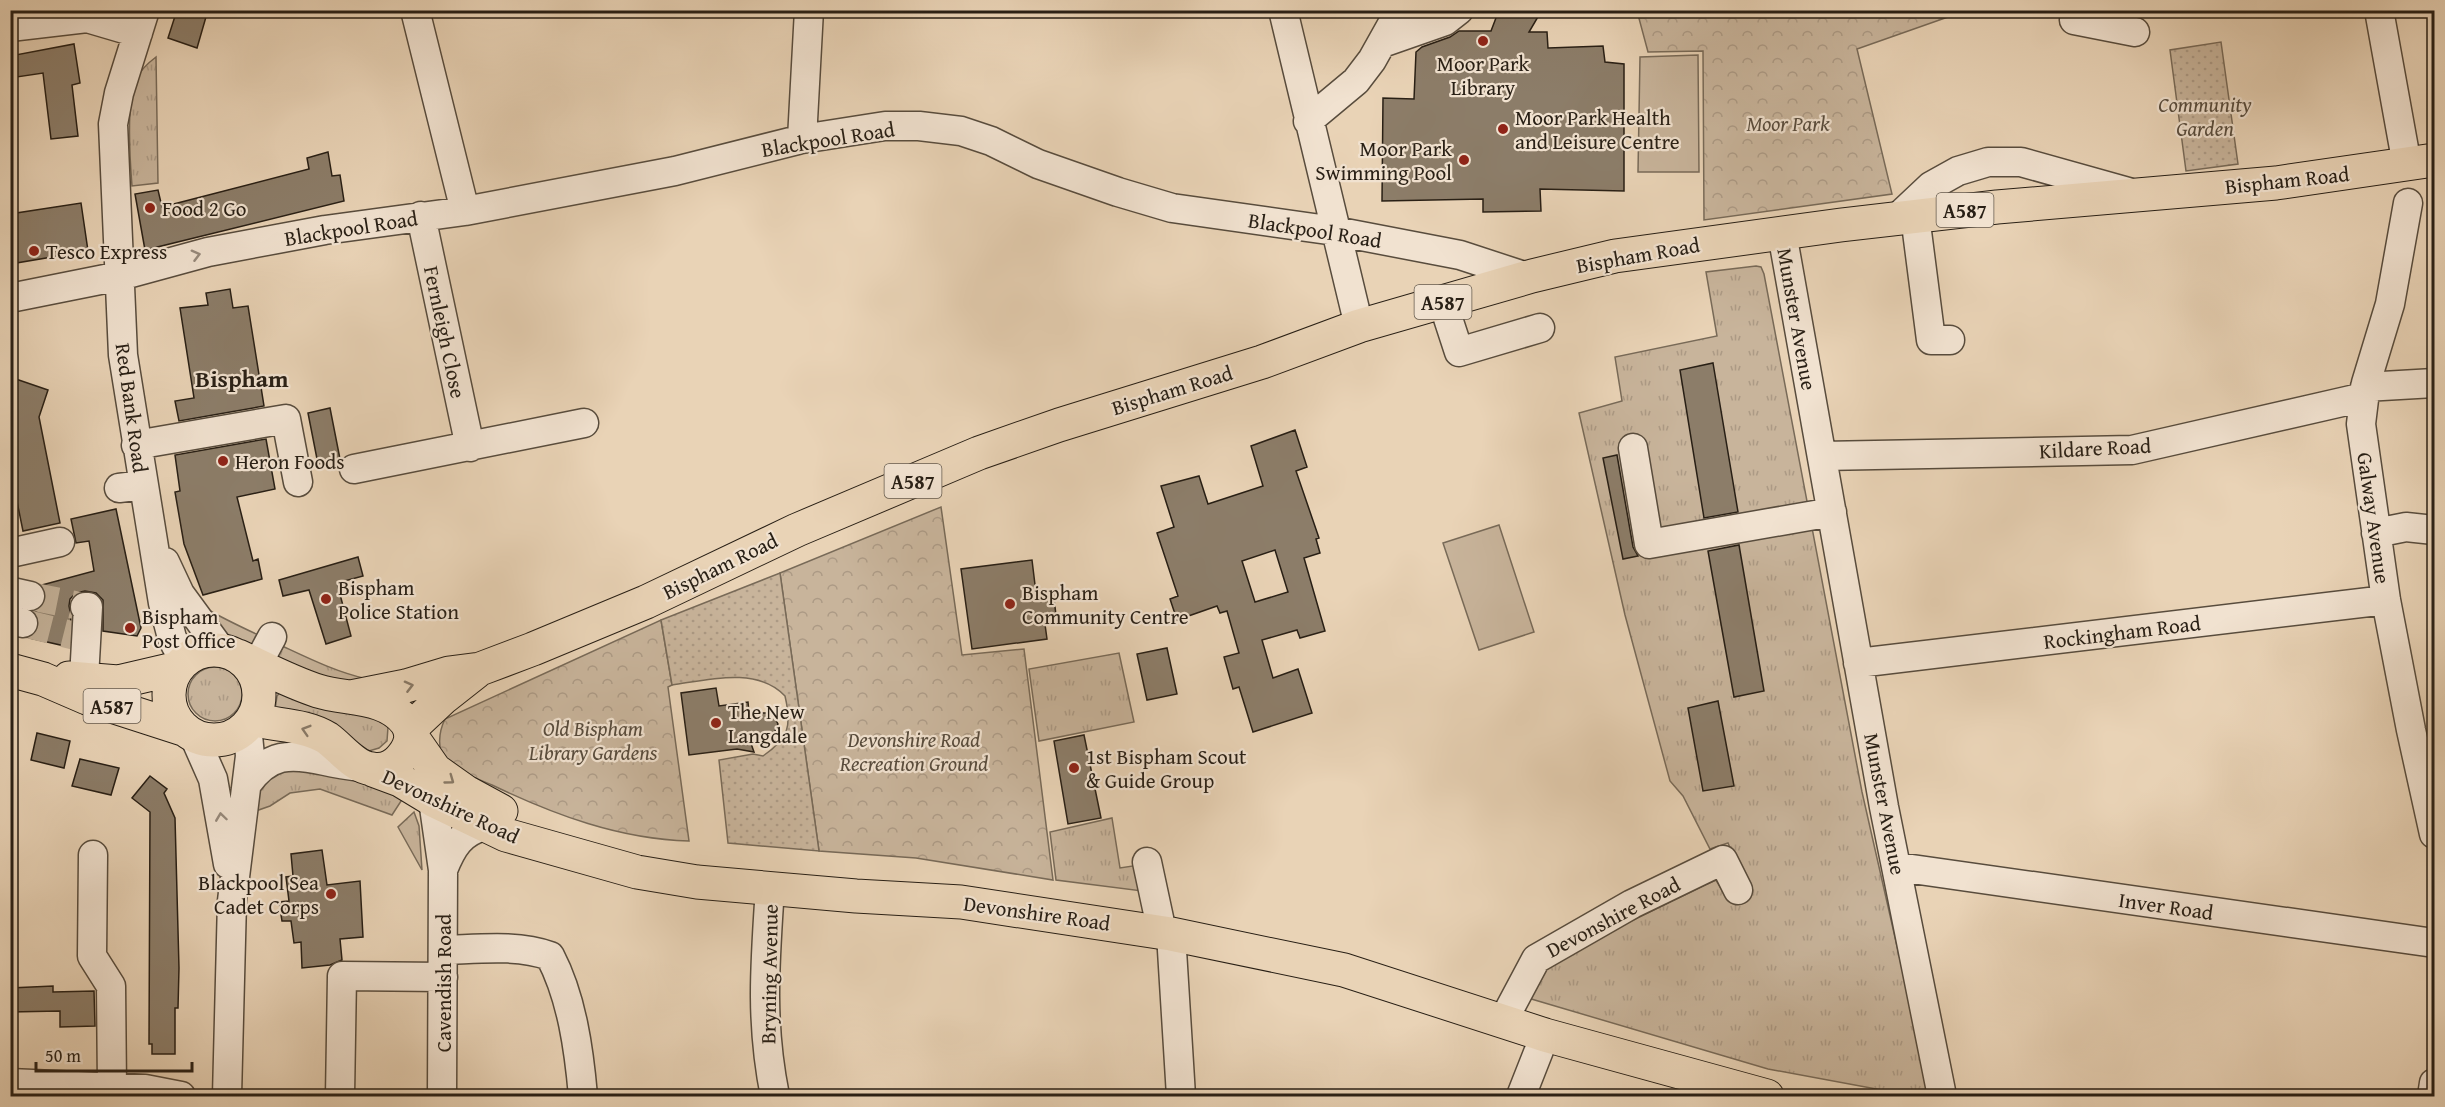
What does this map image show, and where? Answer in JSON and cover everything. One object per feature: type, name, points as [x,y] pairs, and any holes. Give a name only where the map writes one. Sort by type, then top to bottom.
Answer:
[{"type":"main road","name":"Bispham Road","points":[[351,697],[406,686],[449,673],[480,669],[646,602],[797,530],[980,453],[1059,425],[1262,362],[1359,326],[1527,277],[1616,256],[1906,217],[2276,183],[2421,163]]},
{"type":"main road","name":"A587","points":[[43,679],[84,678],[118,682],[181,664],[201,651],[248,655],[319,691],[351,697],[393,709],[400,714],[411,732],[404,755],[398,762],[384,769],[370,769]]},
{"type":"main road","points":[[248,655],[256,678],[259,699],[250,722]]},
{"type":"main road","name":"A587","points":[[181,664],[172,678],[169,699],[171,710],[189,732]]},
{"type":"main road","name":"Bispham Road","points":[[411,732],[443,698],[480,669]]},
{"type":"main road","name":"A587","points":[[10,670],[43,679],[87,698],[217,740],[238,733],[250,722]]},
{"type":"main road","name":"Devonshire Road","points":[[250,722],[313,731],[326,738],[351,759],[400,780],[433,800],[507,835],[667,879],[847,895],[961,902],[1167,933],[1344,970],[1545,1035],[1767,1096]]},
{"type":"main road","name":"Devonshire Road","points":[[411,732],[435,770],[466,792],[516,818],[563,851]]},
{"type":"street","points":[[415,10],[465,211]]},
{"type":"street","points":[[802,139],[809,10]]},
{"type":"street","points":[[1283,10],[1359,326]]},
{"type":"street","points":[[1308,121],[1356,81],[1382,43],[1400,10]]},
{"type":"street","points":[[1382,43],[1423,30],[1444,21],[1459,10]]},
{"type":"street","points":[[2076,10],[2074,20],[2135,32]]},
{"type":"street","points":[[2379,10],[2421,163]]},
{"type":"street","points":[[10,27],[87,18],[141,22]]},
{"type":"street","name":"Red Bank Road","points":[[141,22],[119,93],[113,124],[123,355],[136,445],[131,487],[180,594],[248,655]]},
{"type":"street","name":"Blackpool Road","points":[[10,298],[120,276],[218,250],[325,230],[465,211],[675,171],[802,139],[885,126],[920,126],[961,131],[991,141],[1038,164],[1172,208],[1335,231],[1460,255],[1527,277]]},
{"type":"street","name":"Bispham Road","points":[[1906,217],[1930,186],[1958,171],[1988,162],[2021,162],[2140,195]]},
{"type":"street","name":"Galway Avenue","points":[[2408,203],[2390,304],[2364,392],[2361,424],[2386,600],[2423,730],[2434,834]]},
{"type":"street","name":"Fernleigh Close","points":[[421,216],[470,447]]},
{"type":"street","points":[[1906,217],[1931,340],[1950,340]]},
{"type":"street","name":"Munster Avenue","points":[[1782,233],[1884,807],[1898,867],[1942,1096]]},
{"type":"street","points":[[1443,303],[1458,352],[1540,328]]},
{"type":"street","name":"Kildare Road","points":[[1822,456],[2132,450],[2364,392],[2434,383]]},
{"type":"street","points":[[136,445],[286,419],[298,482]]},
{"type":"street","points":[[354,468],[470,447],[583,422]]},
{"type":"street","points":[[1633,448],[1649,544],[1832,512]]},
{"type":"street","points":[[2376,533],[2406,527],[2434,530]]},
{"type":"street","name":"Red Bank Road","points":[[154,539],[163,603],[181,664]]},
{"type":"street","points":[[11,553],[60,542]]},
{"type":"street","name":"Rockingham Road","points":[[1858,663],[2386,600]]},
{"type":"street","points":[[84,626],[84,678]]},
{"type":"street","points":[[226,1096],[230,940],[250,756],[250,722]]},
{"type":"street","points":[[189,732],[210,770],[218,796],[233,896]]},
{"type":"street","points":[[247,784],[261,767],[283,756],[308,756],[370,769]]},
{"type":"street","name":"Cavendish Road","points":[[433,800],[443,870],[442,1096]]},
{"type":"street","name":"Cavendish Road","points":[[443,870],[457,842],[466,834],[485,826]]},
{"type":"street","points":[[93,855],[92,956],[111,986],[112,1087]]},
{"type":"street","name":"Devonshire Road","points":[[1503,1021],[1536,959],[1632,904],[1723,860],[1738,890]]},
{"type":"street","points":[[1147,862],[1167,933],[1181,1096]]},
{"type":"street","name":"Inver Road","points":[[1898,867],[2434,943]]},
{"type":"street","name":"Bryning Avenue","points":[[770,888],[764,1014],[775,1096]]},
{"type":"street","points":[[340,1096],[342,976],[443,963],[516,949],[537,951],[550,956],[558,971],[579,1050],[583,1096]]},
{"type":"street","points":[[1521,1096],[1545,1035]]},
{"type":"street","points":[[10,1083],[81,1091],[112,1087],[145,1089],[181,1096]]},
{"type":"street","points":[[2432,1096],[2434,1083]]},
{"type":"green space","name":"Moor Park","points":[[1637,10],[1965,11],[1857,49],[1892,194],[1704,220],[1703,51],[1648,52]]},
{"type":"green space","name":"Community Garden","points":[[2221,42],[2238,164],[2186,171],[2170,50]]},
{"type":"green space","points":[[1698,55],[1699,172],[1638,172],[1640,57]]},
{"type":"green space","points":[[156,57],[158,183],[132,186],[131,100],[137,78]]},
{"type":"green space","points":[[1761,267],[1764,274],[1862,792],[1931,1096],[1914,1096],[1768,1069],[1528,998],[1551,960],[1705,885],[1716,880],[1726,897],[1748,892],[1728,843],[1710,849],[1683,796],[1670,781],[1625,615],[1579,413],[1622,401],[1615,357],[1717,336],[1706,272]]},
{"type":"green space","name":"Devonshire Road Recreation Ground","points":[[941,507],[962,655],[1024,649],[1053,880],[916,858],[819,851],[780,573]]},
{"type":"green space","points":[[1499,525],[1534,632],[1479,650],[1443,543]]},
{"type":"green space","points":[[780,573],[819,851],[728,843],[719,760],[753,754],[763,756],[772,749],[783,737],[788,723],[785,696],[774,687],[746,678],[716,678],[672,685],[661,620]]},
{"type":"green space","points":[[205,608],[312,660],[344,673],[367,679],[368,691],[230,645]]},
{"type":"green space","name":"Old Bispham Library Gardens","points":[[661,620],[672,685],[668,687],[689,841],[638,836],[588,824],[468,775],[447,762],[440,747],[441,729],[445,719]]},
{"type":"green space","points":[[1119,653],[1134,722],[1039,741],[1029,669]]},
{"type":"green space","points":[[215,667],[225,669],[234,675],[240,684],[242,694],[240,704],[234,713],[225,719],[215,721],[205,719],[196,713],[190,704],[188,694],[190,684],[196,675],[205,669]]},
{"type":"green space","points":[[280,692],[369,711],[388,727],[387,741],[379,748],[369,751],[275,710],[277,696]]},
{"type":"green space","points":[[299,763],[405,795],[392,815],[320,789],[290,793],[270,806],[250,813],[257,794],[267,781]]},
{"type":"green space","points":[[414,812],[419,826],[422,870],[398,827]]},
{"type":"green space","points":[[1112,818],[1120,868],[1139,865],[1142,891],[1056,880],[1050,832]]},
{"type":"building","points":[[177,10],[208,10],[197,48],[168,38]]},
{"type":"building","name":"Moor Park Health and Leisure Centre","points":[[1499,10],[1542,10],[1529,32],[1547,32],[1548,48],[1603,46],[1605,62],[1624,64],[1624,191],[1540,189],[1541,211],[1483,212],[1483,199],[1382,201],[1383,98],[1414,99],[1416,52],[1422,47],[1450,37],[1459,31],[1491,31]]},
{"type":"building","points":[[74,44],[80,83],[72,85],[78,136],[51,139],[43,73],[10,78],[10,56]]},
{"type":"building","points":[[328,152],[332,176],[340,175],[344,201],[145,250],[135,194],[158,190],[162,207],[309,169],[307,158]]},
{"type":"building","points":[[81,203],[88,251],[10,264],[10,214]]},
{"type":"building","points":[[230,289],[233,308],[248,306],[264,406],[179,421],[175,401],[194,398],[180,308],[208,305],[206,293]]},
{"type":"building","points":[[1713,363],[1738,512],[1704,518],[1680,370]]},
{"type":"building","points":[[10,377],[48,390],[39,417],[60,523],[23,531],[10,467]]},
{"type":"building","points":[[330,408],[340,459],[318,464],[308,413]]},
{"type":"building","points":[[1295,430],[1307,467],[1296,471],[1319,538],[1316,539],[1320,553],[1304,558],[1325,631],[1300,638],[1297,630],[1262,640],[1273,678],[1298,669],[1312,713],[1253,732],[1239,687],[1233,689],[1224,657],[1239,653],[1227,611],[1220,613],[1217,606],[1177,620],[1170,599],[1178,596],[1157,533],[1174,527],[1161,486],[1199,476],[1208,504],[1263,486],[1251,446]],"holes":[[[1275,550],[1288,592],[1255,602],[1242,561]]]},
{"type":"building","points":[[266,439],[275,489],[237,497],[253,561],[258,559],[262,579],[203,595],[184,544],[175,492],[180,491],[175,455]]},
{"type":"building","points":[[1617,455],[1633,547],[1638,556],[1623,559],[1603,458]]},
{"type":"building","points":[[116,509],[141,628],[137,636],[103,631],[103,600],[96,593],[85,591],[76,593],[70,599],[69,647],[30,638],[39,626],[39,618],[35,612],[42,608],[46,600],[46,592],[42,585],[94,571],[89,541],[76,543],[71,519]]},
{"type":"building","points":[[1739,545],[1764,691],[1734,697],[1708,551]]},
{"type":"building","name":"Bispham Police Station","points":[[358,557],[363,576],[337,583],[351,636],[326,644],[309,590],[283,596],[279,580]]},
{"type":"building","name":"Bispham Community Centre","points":[[1032,560],[1036,593],[1053,591],[1056,615],[1044,617],[1047,639],[972,649],[961,569]]},
{"type":"building","points":[[1167,648],[1177,694],[1147,700],[1137,654]]},
{"type":"building","name":"The New Langdale","points":[[716,688],[719,706],[748,702],[749,713],[772,713],[778,724],[773,736],[748,735],[754,752],[737,749],[689,755],[681,693]]},
{"type":"building","points":[[1718,701],[1734,786],[1703,791],[1688,708]]},
{"type":"building","points":[[37,733],[70,741],[64,768],[31,760]]},
{"type":"building","name":"1st Bispham Scout & Guide Group","points":[[1084,735],[1101,818],[1068,824],[1054,741]]},
{"type":"building","points":[[80,759],[119,768],[111,795],[72,786]]},
{"type":"building","points":[[150,776],[167,789],[164,793],[175,818],[179,968],[178,1008],[175,1008],[175,1054],[152,1054],[152,1044],[149,1044],[150,812],[132,798]]},
{"type":"building","name":"Blackpool Sea Cadet Corps","points":[[322,850],[327,885],[360,881],[363,937],[340,939],[342,960],[330,965],[302,968],[301,942],[294,943],[291,921],[282,921],[279,902],[289,901],[286,877],[293,876],[291,854]]},
{"type":"building","points":[[53,986],[53,992],[94,991],[95,1026],[60,1027],[60,1011],[10,1012],[10,988]]},
{"type":"tunnel","points":[[30,596],[85,607]]},
{"type":"tunnel","points":[[23,623],[79,637]]},
{"type":"place","name":"Moor Park Library","points":[[1483,41]]},
{"type":"place","name":"Moor Park Health and Leisure Centre","points":[[1503,129]]},
{"type":"place","name":"Moor Park Swimming Pool","points":[[1464,160]]},
{"type":"place","name":"Food 2 Go","points":[[150,208]]},
{"type":"place","name":"Tesco Express","points":[[34,251]]},
{"type":"place","name":"Heron Foods","points":[[223,461]]},
{"type":"place","name":"Bispham Police Station","points":[[326,599]]},
{"type":"place","name":"Bispham Community Centre","points":[[1010,604]]},
{"type":"place","name":"Bispham Post Office","points":[[130,628]]},
{"type":"place","name":"The New Langdale","points":[[716,723]]},
{"type":"place","name":"1st Bispham Scout & Guide Group","points":[[1074,768]]},
{"type":"place","name":"Blackpool Sea Cadet Corps","points":[[331,894]]},
{"type":"district","name":"Bispham","points":[[242,378]]}]
